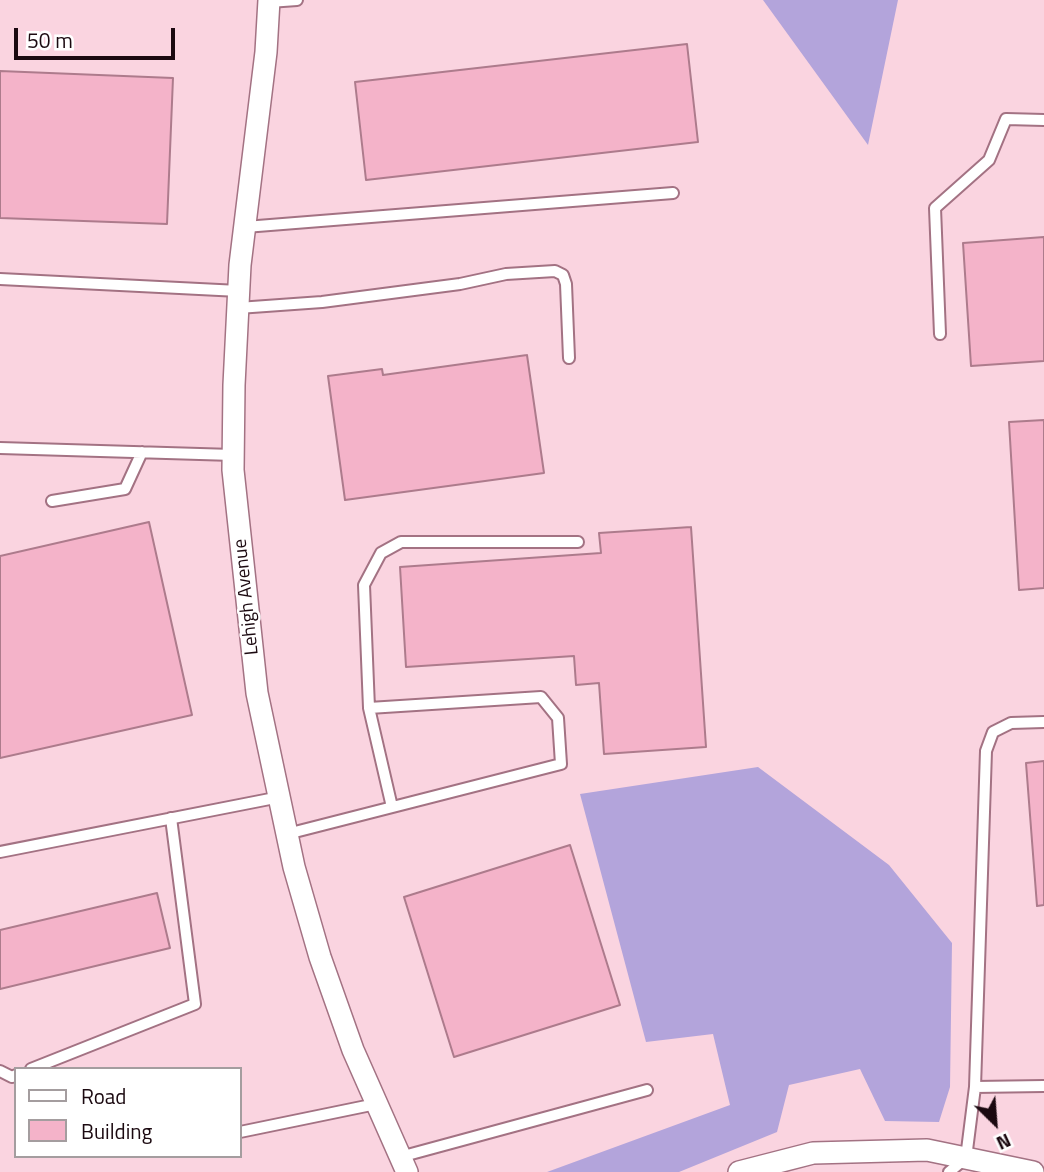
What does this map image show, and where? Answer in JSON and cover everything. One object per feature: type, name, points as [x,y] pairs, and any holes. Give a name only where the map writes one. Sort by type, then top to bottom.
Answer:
[{"type":"street","name":"Lehigh Avenue","points":[[269,1],[266,52],[238,299],[233,455],[257,693],[287,834],[320,957],[353,1050],[403,1165]]},
{"type":"street","points":[[739,1172],[813,1153],[927,1150],[1033,1172]]},
{"type":"lane","points":[[269,1],[297,0]]},
{"type":"lane","points":[[940,334],[935,208],[989,160],[1006,119],[1044,120]]},
{"type":"lane","points":[[245,227],[673,193]]},
{"type":"lane","points":[[0,279],[238,299],[322,302],[460,284],[506,274],[555,271],[563,275],[566,284],[569,358]]},
{"type":"lane","points":[[0,448],[233,455]]},
{"type":"lane","points":[[52,501],[125,489],[142,452]]},
{"type":"lane","points":[[392,807],[369,708],[364,585],[381,553],[401,542],[578,542]]},
{"type":"lane","points":[[287,834],[561,764],[558,718],[541,696],[369,708]]},
{"type":"lane","points":[[948,1172],[966,1158],[975,1087],[986,751],[993,732],[1012,723],[1044,722]]},
{"type":"lane","points":[[0,852],[279,797]]},
{"type":"lane","points":[[37,1067],[195,1004],[171,818]]},
{"type":"lane","points":[[975,1087],[1044,1086]]},
{"type":"lane","points":[[403,1165],[647,1090]]},
{"type":"lane","points":[[242,1132],[376,1104]]},
{"type":"shaded area","points":[[0,0],[1044,0],[1044,1172],[0,1172]]},
{"type":"shaded area","points":[[763,0],[898,0],[868,145]]},
{"type":"shaded area","points":[[758,767],[889,865],[952,943],[950,1087],[939,1122],[885,1121],[860,1069],[789,1085],[777,1132],[679,1172],[547,1172],[730,1105],[713,1034],[646,1042],[580,794]]},
{"type":"building","points":[[687,44],[698,142],[366,180],[355,82]]},
{"type":"building","points":[[0,71],[173,78],[167,224],[0,218]]},
{"type":"building","points":[[1044,237],[1044,361],[971,366],[963,243]]},
{"type":"building","points":[[527,355],[544,473],[345,500],[328,376],[382,369],[383,375]]},
{"type":"building","points":[[1044,420],[1044,588],[1019,590],[1009,422]]},
{"type":"building","points":[[149,522],[192,715],[0,758],[0,556]]},
{"type":"building","points":[[691,527],[706,747],[604,754],[599,683],[576,685],[574,656],[406,667],[400,567],[601,553],[599,533]]},
{"type":"building","points":[[1044,761],[1044,905],[1037,906],[1026,763]]},
{"type":"building","points":[[570,845],[620,1005],[454,1057],[404,897]]},
{"type":"building","points":[[157,893],[170,948],[0,989],[0,930]]}]
